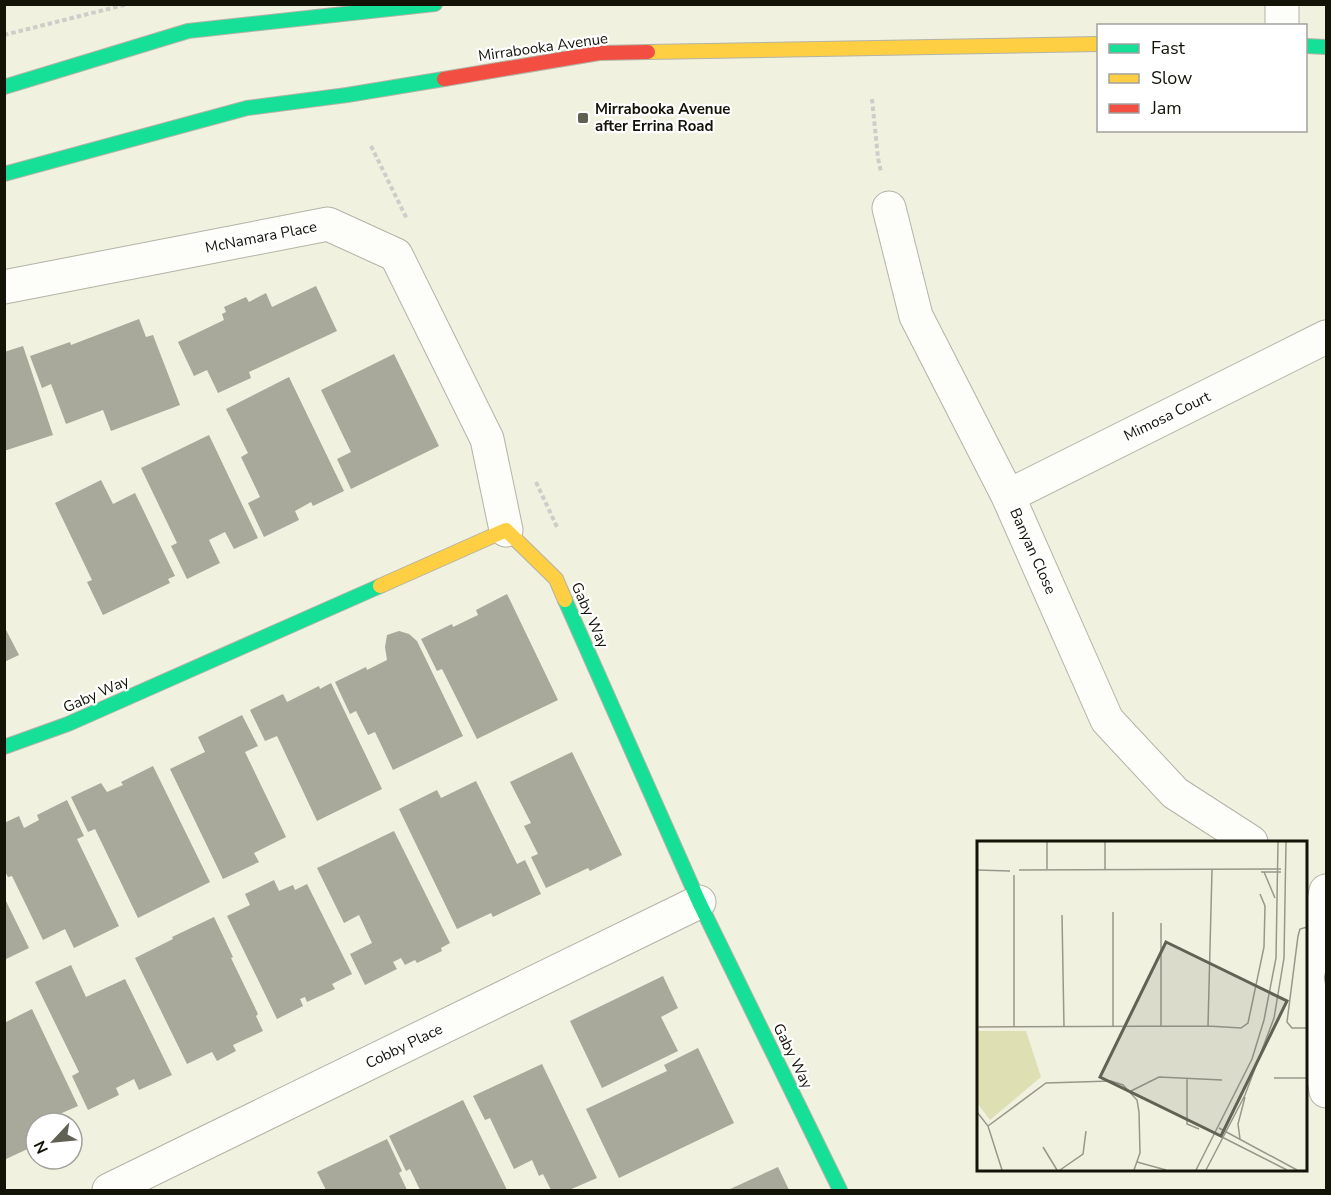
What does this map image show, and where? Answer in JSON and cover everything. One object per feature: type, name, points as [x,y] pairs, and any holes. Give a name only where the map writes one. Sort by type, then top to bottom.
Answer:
[{"type":"main road","points":[[4,87],[188,31],[435,4]]},
{"type":"main road","name":"Mirrabooka Avenue","points":[[4,174],[247,108],[358,93],[599,53],[1097,44]]},
{"type":"main road","points":[[1307,46],[1326,47]]},
{"type":"main road","name":"Gaby Way","points":[[4,747],[68,724],[506,531],[556,579],[699,902],[840,1191]]},
{"type":"street","points":[[1282,4],[1282,24]]},
{"type":"street","name":"Banyan Close","points":[[889,208],[916,316],[1008,496],[1107,720],[1175,793],[1248,841]]},
{"type":"street","name":"McNamara Place","points":[[4,287],[328,224],[396,255],[487,439],[506,531]]},
{"type":"street","name":"Mimosa Court","points":[[1008,496],[1326,337]]},
{"type":"street","points":[[1307,879],[1326,891],[1307,977],[1326,1091]]},
{"type":"street","name":"Cobby Place","points":[[109,1191],[699,902]]},
{"type":"path","points":[[4,35],[128,4]]},
{"type":"path","points":[[872,99],[878,158],[889,208]]},
{"type":"building","points":[[316,286],[337,331],[249,372],[251,378],[218,393],[207,370],[194,376],[178,342],[224,320],[222,314],[226,312],[224,307],[246,297],[249,302],[266,293],[272,307]]},
{"type":"building","points":[[139,319],[146,337],[153,335],[180,405],[111,431],[103,410],[66,424],[51,384],[42,388],[30,356],[70,342],[71,345]]},
{"type":"building","points":[[23,346],[53,435],[4,451],[4,352]]},
{"type":"building","points":[[394,354],[439,446],[351,489],[337,459],[351,452],[321,390]]},
{"type":"building","points":[[289,377],[344,491],[313,506],[311,502],[295,511],[299,520],[264,537],[248,503],[260,497],[241,457],[248,453],[226,409]]},
{"type":"building","points":[[209,435],[258,538],[234,549],[225,532],[209,540],[220,563],[187,579],[171,546],[177,543],[141,468]]},
{"type":"building","points":[[101,480],[113,504],[135,493],[175,576],[168,579],[170,583],[103,615],[87,582],[92,580],[55,503]]},
{"type":"building","points":[[507,594],[558,700],[477,739],[442,669],[437,671],[421,639],[478,615],[476,610]]},
{"type":"building","points":[[4,626],[19,655],[4,662]]},
{"type":"building","points":[[399,631],[409,634],[417,641],[463,736],[393,770],[375,732],[368,735],[356,711],[350,714],[335,682],[387,660],[385,647],[387,635]]},
{"type":"building","points":[[331,683],[382,789],[317,821],[277,736],[265,741],[250,710],[283,694],[287,702],[319,686],[320,689]]},
{"type":"building","points":[[242,715],[258,746],[245,752],[286,837],[254,853],[259,862],[223,879],[170,769],[205,752],[198,737]]},
{"type":"building","points":[[572,752],[622,855],[590,871],[588,868],[546,888],[531,857],[538,854],[524,826],[531,823],[510,782]]},
{"type":"building","points":[[153,766],[210,882],[138,918],[95,829],[88,832],[71,797],[101,783],[107,792],[123,785],[121,782]]},
{"type":"building","points":[[476,781],[517,864],[525,860],[541,894],[493,917],[491,913],[457,929],[399,809],[437,790],[441,798]]},
{"type":"building","points":[[67,800],[84,836],[77,839],[119,926],[74,948],[65,929],[43,940],[12,876],[8,877],[4,870],[4,823],[19,816],[24,828],[39,820],[37,815]]},
{"type":"building","points":[[394,831],[450,943],[441,948],[442,951],[417,963],[415,960],[405,965],[401,958],[393,962],[397,969],[365,985],[350,954],[372,943],[359,915],[344,923],[317,868]]},
{"type":"building","points":[[274,880],[279,891],[293,885],[295,890],[307,884],[352,974],[332,984],[335,989],[307,1002],[305,997],[300,999],[303,1006],[277,1019],[227,916],[250,905],[245,894]]},
{"type":"building","points":[[4,897],[29,948],[4,960]]},
{"type":"building","points":[[214,917],[258,1014],[256,1016],[263,1031],[233,1045],[236,1051],[217,1061],[212,1052],[187,1064],[135,958]]},
{"type":"building","points":[[71,965],[86,997],[125,979],[172,1075],[139,1090],[134,1079],[116,1088],[119,1095],[88,1110],[72,1076],[79,1072],[35,982]]},
{"type":"building","points":[[663,976],[678,1008],[661,1017],[678,1051],[602,1088],[570,1021]]},
{"type":"building","points":[[32,1009],[78,1106],[66,1111],[24,1111],[24,1151],[4,1160],[4,1023]]},
{"type":"building","points":[[698,1048],[734,1123],[619,1178],[586,1109],[667,1071],[664,1065]]},
{"type":"building","points":[[542,1064],[597,1178],[569,1190],[551,1190],[543,1174],[539,1176],[532,1160],[514,1169],[490,1118],[485,1120],[473,1096]]},
{"type":"building","points":[[463,1100],[507,1190],[420,1190],[410,1169],[406,1171],[389,1136]]},
{"type":"building","points":[[387,1139],[402,1171],[399,1173],[407,1190],[326,1190],[317,1172]]},
{"type":"building","points":[[778,1167],[789,1190],[728,1190]]},
{"type":"traffic: fast","points":[[4,87],[188,31],[435,4]]},
{"type":"traffic: fast","points":[[1307,46],[1326,47]]},
{"type":"traffic: fast","points":[[4,174],[247,108],[444,79]]},
{"type":"traffic: fast","points":[[4,747],[68,724],[380,586]]},
{"type":"traffic: fast","points":[[565,600],[699,902],[840,1190]]},
{"type":"traffic: slow","points":[[648,52],[1097,44]]},
{"type":"traffic: slow","points":[[380,586],[506,530],[556,579],[565,600]]},
{"type":"traffic: jam","points":[[444,79],[599,53],[648,52]]},
{"type":"place","name":"Mirrabooka Avenue after Errina Road","points":[[583,118]]}]
